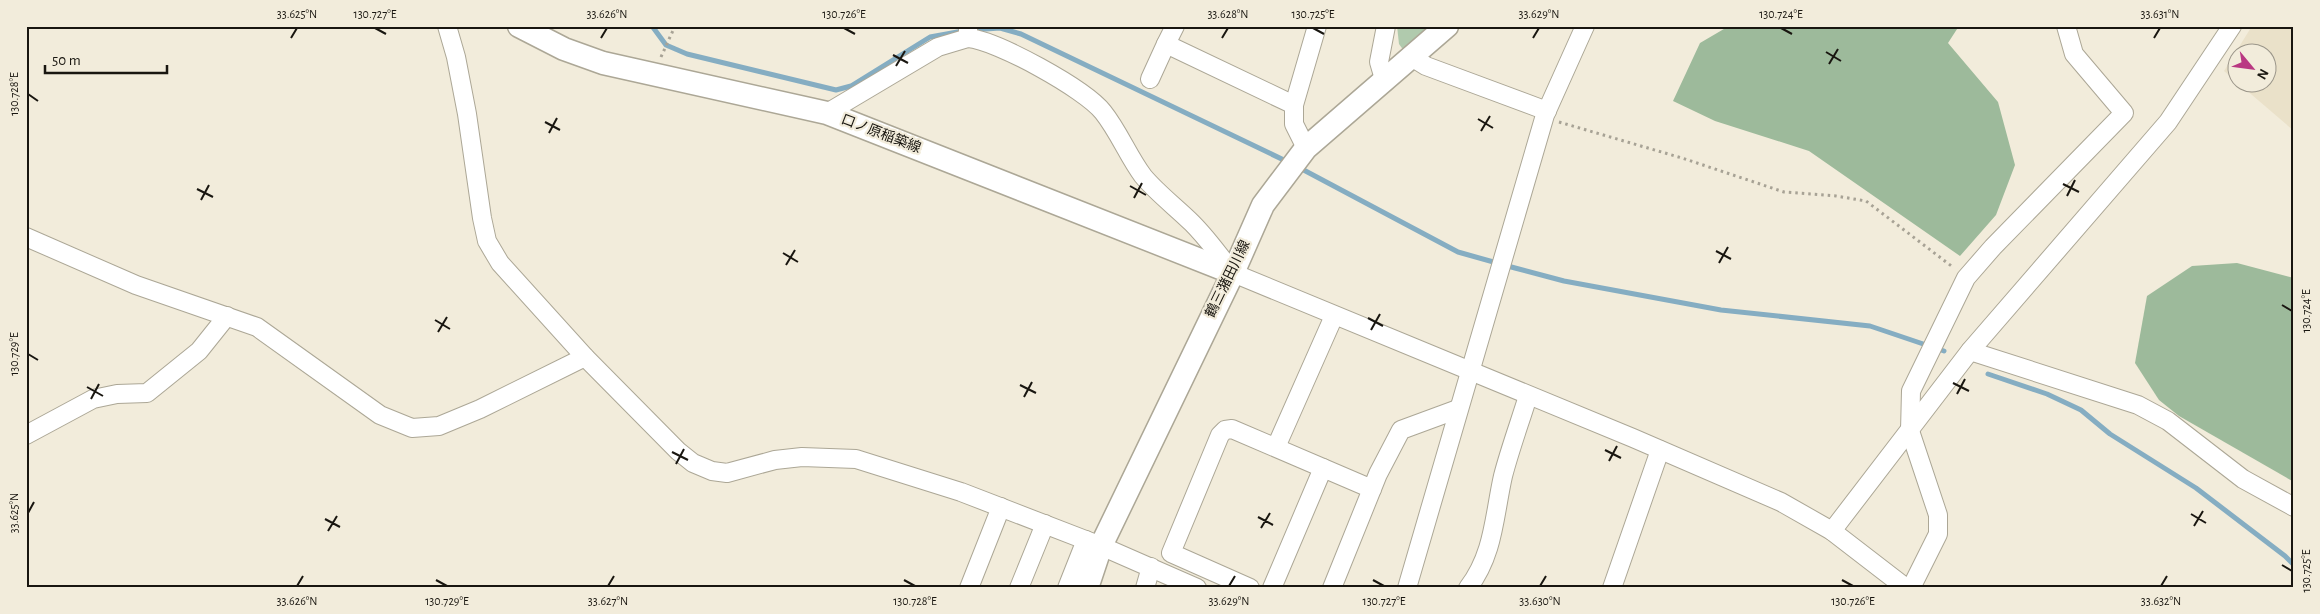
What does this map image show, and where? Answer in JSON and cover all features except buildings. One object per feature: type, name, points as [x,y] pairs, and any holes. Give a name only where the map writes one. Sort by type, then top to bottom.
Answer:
[{"type":"main road","name":"口ノ原稲築線","points":[[519,26],[564,49],[603,63],[828,113],[1233,273]]},
{"type":"main road","name":"鶴三潴田川線","points":[[1087,588],[1094,543],[1233,273],[1263,205],[1306,148],[1410,56],[1447,26]]},
{"type":"street","points":[[447,26],[456,57],[468,114],[482,218],[488,241],[500,263],[585,357],[678,451],[693,463],[712,471],[727,473],[775,460],[802,457],[856,458],[1001,507],[1094,543],[1197,588]]},
{"type":"street","points":[[1150,79],[1175,26]]},
{"type":"street","points":[[1306,148],[1294,124],[1294,105],[1317,26]]},
{"type":"street","points":[[1384,79],[1380,62],[1386,26]]},
{"type":"street","points":[[1407,588],[1468,372],[1545,114],[1585,26]]},
{"type":"street","points":[[1910,588],[1938,534],[1938,515],[1910,430],[1911,391],[1966,278],[1993,247],[2124,113],[2074,54],[2066,26]]},
{"type":"street","points":[[1832,531],[1970,351],[2168,122],[2232,26]]},
{"type":"street","points":[[828,113],[938,46],[968,32],[1058,79],[1083,94],[1102,110],[1143,176],[1199,230],[1233,273],[1781,502],[1832,531],[1906,588]]},
{"type":"street","points":[[1166,44],[1294,105]]},
{"type":"street","points":[[1410,56],[1426,66],[1545,114]]},
{"type":"street","points":[[26,237],[136,285],[257,327],[380,415],[412,428],[439,426],[480,409],[585,357]]},
{"type":"street","points":[[26,435],[92,399],[117,394],[147,392],[199,351],[228,316]]},
{"type":"street","points":[[1276,447],[1334,316]]},
{"type":"street","points":[[1970,351],[2138,405],[2168,421],[2243,479],[2294,507]]},
{"type":"street","points":[[1475,586],[1494,531],[1503,476],[1528,396]]},
{"type":"street","points":[[1332,588],[1372,490],[1401,430],[1458,409]]},
{"type":"street","points":[[1250,588],[1171,553],[1220,435],[1225,430],[1232,429],[1372,490]]},
{"type":"street","points":[[1612,588],[1660,450]]},
{"type":"street","points":[[1272,588],[1323,468]]},
{"type":"street","points":[[969,588],[1001,507]]},
{"type":"street","points":[[1019,588],[1045,524]]},
{"type":"street","points":[[1067,588],[1094,543]]},
{"type":"street","points":[[1145,588],[1151,567]]},
{"type":"path","points":[[654,74],[675,26]]},
{"type":"path","points":[[1545,114],[1784,192],[1836,196],[1866,201],[1966,278]]},
{"type":"shaded area","points":[[2252,26],[2294,26],[2294,131],[2248,92],[2278,92],[2278,42],[2242,42]]},
{"type":"shaded area","points":[[2228,65],[2228,74],[2224,71]]},
{"type":"green space","points":[[1397,26],[1433,26],[1404,51],[1399,44]]},
{"type":"green space","points":[[1729,26],[1959,26],[1948,43],[1998,102],[2015,165],[1996,215],[1960,256],[1809,151],[1715,121],[1673,101],[1700,43]]},
{"type":"green space","points":[[2237,263],[2294,278],[2294,482],[2179,416],[2159,400],[2135,363],[2147,296],[2192,266]]},
{"type":"waterway","points":[[652,26],[666,45],[687,54],[836,90],[851,86],[930,37],[963,31]]},
{"type":"waterway","points":[[972,30],[1000,28],[1021,34],[1288,162]]},
{"type":"waterway","points":[[1298,167],[1458,252],[1564,281],[1721,310],[1870,326],[1944,351]]},
{"type":"waterway","points":[[1988,374],[2047,394],[2081,410],[2110,434],[2196,488],[2285,556],[2294,565]]}]
